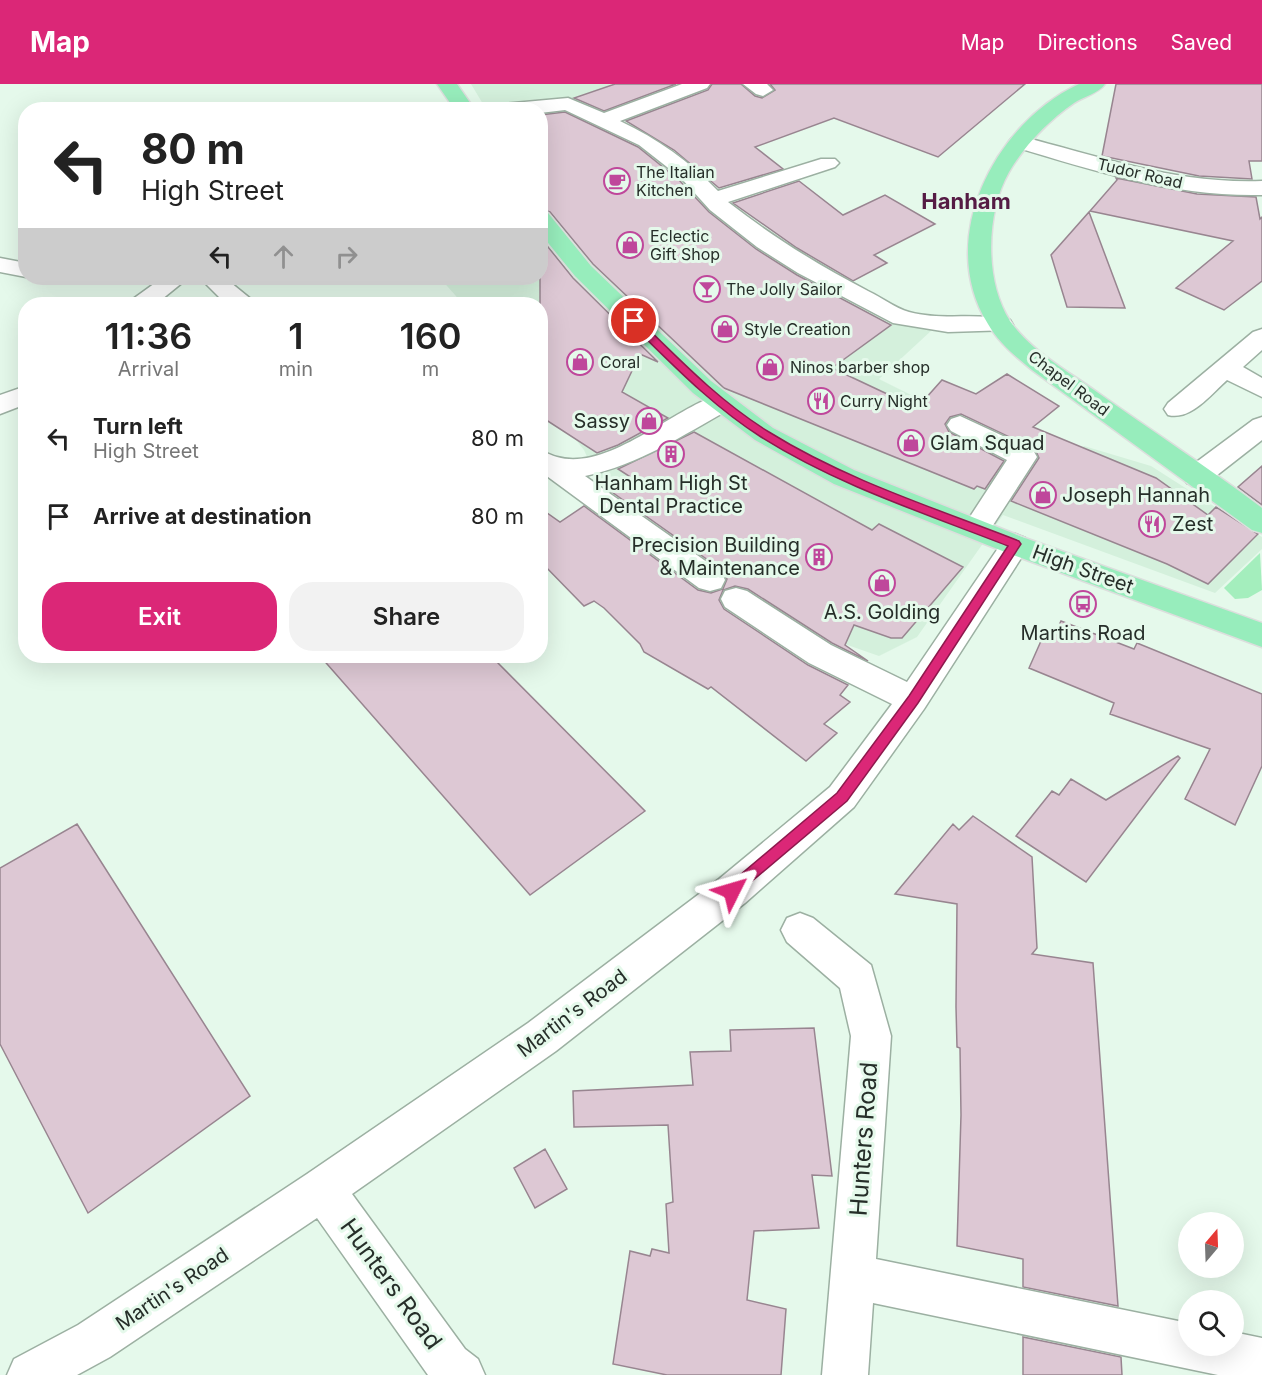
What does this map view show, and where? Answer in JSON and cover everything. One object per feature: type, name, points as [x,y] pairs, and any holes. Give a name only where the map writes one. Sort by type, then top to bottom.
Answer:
[{"type":"main road","points":[[447,84],[459,102]]},
{"type":"main road","name":"Chapel Road","points":[[1088,85],[1051,111],[1019,142],[992,183],[979,241],[989,305],[1001,325],[1042,365],[1262,524]]},
{"type":"main road","name":"High Street","points":[[548,228],[583,271],[721,403],[764,434],[844,477],[1015,544],[1262,634]]},
{"type":"street","points":[[605,120],[700,84]]},
{"type":"street","points":[[548,106],[568,104],[605,120],[664,154],[689,173],[713,200],[773,247],[902,318],[948,325],[1001,325]]},
{"type":"street","name":"Tudor Road","points":[[1019,142],[1108,167],[1206,188],[1231,191],[1262,189]]},
{"type":"street","points":[[713,200],[828,163]]},
{"type":"street","points":[[0,265],[18,268]]},
{"type":"street","points":[[151,297],[167,285]]},
{"type":"street","points":[[219,285],[232,297]]},
{"type":"street","points":[[1177,409],[1262,337]]},
{"type":"street","points":[[1226,368],[1262,389]]},
{"type":"street","points":[[0,405],[18,397]]},
{"type":"street","points":[[548,464],[586,466],[615,457],[667,433],[721,403]]},
{"type":"street","points":[[960,425],[1023,457],[976,529]]},
{"type":"street","points":[[1197,476],[1262,426]]},
{"type":"street","points":[[548,465],[710,580]]},
{"type":"street","name":"Martin's Road","points":[[30,1375],[94,1341],[322,1189],[542,1037],[732,891],[842,797],[914,700],[1015,544]]},
{"type":"street","points":[[736,599],[820,654],[914,700]]},
{"type":"street","name":"Hunters Road","points":[[800,930],[857,978],[872,1035],[845,1375]]},
{"type":"street","name":"Hunters Road","points":[[322,1189],[449,1365],[462,1375]]},
{"type":"street","points":[[854,1277],[1262,1361]]},
{"type":"shaded area","points":[[471,84],[611,84],[566,107],[644,143],[710,203],[897,321],[932,330],[879,379],[1059,469],[1084,446],[1151,466],[1262,537],[1262,549],[1215,593],[1003,515],[917,637],[879,656],[816,634],[778,613],[599,483],[584,450],[548,406],[548,297],[457,297],[446,285],[548,285],[548,102],[482,102]]},
{"type":"green space","points":[[1260,553],[1262,590],[1248,598],[1235,599],[1224,588]]},
{"type":"building","points":[[615,84],[676,84],[604,111],[574,98]]},
{"type":"building","points":[[712,84],[741,84],[755,96],[762,98],[775,90],[770,84],[1025,84],[938,157],[834,118],[755,147],[783,169],[719,188],[674,150],[626,121],[708,90]]},
{"type":"building","points":[[1116,84],[1262,84],[1262,161],[1249,161],[1252,179],[1199,176],[1102,156]]},
{"type":"building","points":[[565,112],[638,147],[679,180],[709,212],[756,249],[797,275],[891,325],[832,368],[917,408],[942,380],[976,394],[1007,374],[1059,406],[1033,427],[1156,478],[1208,515],[1216,507],[1258,534],[1208,584],[1167,564],[1011,501],[1039,458],[1035,449],[961,414],[950,417],[945,424],[949,432],[1004,461],[985,489],[977,486],[974,489],[724,388],[593,264],[548,211],[548,114]]},
{"type":"building","points":[[1116,178],[1197,194],[1256,197],[1260,219],[1262,217],[1262,281],[1224,310],[1176,288],[1233,241],[1090,211],[1117,180]]},
{"type":"building","points":[[799,181],[843,215],[885,195],[935,224],[874,255],[887,263],[853,281],[797,248],[733,203]]},
{"type":"building","points":[[1089,212],[1125,308],[1067,307],[1051,255]]},
{"type":"building","points":[[548,247],[573,278],[658,362],[640,354],[622,392],[668,418],[618,445],[597,453],[548,421],[548,297],[540,297],[540,285],[548,285]]},
{"type":"building","points":[[694,432],[872,530],[879,524],[963,567],[902,638],[891,638],[854,625],[845,645],[868,661],[832,643],[748,589],[735,586],[723,590],[719,600],[724,609],[808,665],[848,685],[840,695],[850,702],[824,724],[837,733],[806,761],[711,687],[708,689],[644,652],[640,644],[604,608],[594,601],[584,606],[548,569],[548,514],[560,522],[584,506],[698,590],[711,593],[723,589],[727,579],[722,570],[609,490],[629,476],[618,469]]},
{"type":"building","points":[[1262,466],[1262,505],[1238,487]]},
{"type":"building","points":[[1061,621],[1134,649],[1137,643],[1262,694],[1262,766],[1235,825],[1185,799],[1210,749],[1110,714],[1114,703],[1029,668],[1045,632],[1054,636]]},
{"type":"building","points":[[326,663],[498,663],[645,811],[530,895]]},
{"type":"building","points":[[1178,756],[1180,758],[1086,882],[1016,836],[1052,791],[1059,795],[1071,779],[1106,800]]},
{"type":"building","points":[[973,816],[1032,857],[1037,948],[1032,954],[1093,963],[1118,1306],[1023,1287],[1023,1259],[957,1246],[961,1115],[960,1048],[957,1047],[956,1007],[957,904],[895,894],[953,824],[959,830]]},
{"type":"building","points":[[77,824],[250,1096],[88,1213],[0,1044],[0,868]]},
{"type":"building","points":[[814,1028],[832,1176],[812,1175],[819,1228],[754,1231],[747,1300],[786,1309],[781,1375],[667,1375],[613,1364],[630,1251],[650,1256],[652,1249],[669,1253],[666,1204],[673,1202],[668,1125],[574,1127],[573,1091],[693,1085],[690,1052],[731,1051],[730,1030]]},
{"type":"building","points":[[545,1149],[567,1189],[535,1208],[514,1168]]},
{"type":"building","points":[[1023,1337],[1121,1357],[1122,1375],[1023,1375]]},
{"type":"place","name":"The Italian Kitchen","points":[[617,181]]},
{"type":"place","name":"Eclectic Gift Shop","points":[[630,245]]},
{"type":"place","name":"The Jolly Sailor","points":[[707,289]]},
{"type":"place","name":"Style Creation","points":[[725,329]]},
{"type":"place","name":"Coral","points":[[580,362]]},
{"type":"place","name":"Ninos barber shop","points":[[770,367]]},
{"type":"place","name":"Curry Night","points":[[821,401]]},
{"type":"place","name":"Sassy","points":[[649,421]]},
{"type":"place","name":"Glam Squad","points":[[911,443]]},
{"type":"place","name":"Hanham High St Dental Practice","points":[[671,454]]},
{"type":"place","name":"Joseph Hannah","points":[[1043,495]]},
{"type":"place","name":"Zest","points":[[1152,524]]},
{"type":"place","name":"Precision Building & Maintenance","points":[[819,557]]},
{"type":"place","name":"A.S. Golding","points":[[882,583]]},
{"type":"place","name":"Martins Road","points":[[1083,604]]},
{"type":"district","name":"Hanham","points":[[966,201]]},
{"type":"route","points":[[634,321],[721,403],[794,452],[844,477],[1015,544],[914,700],[842,797],[732,891]]}]
